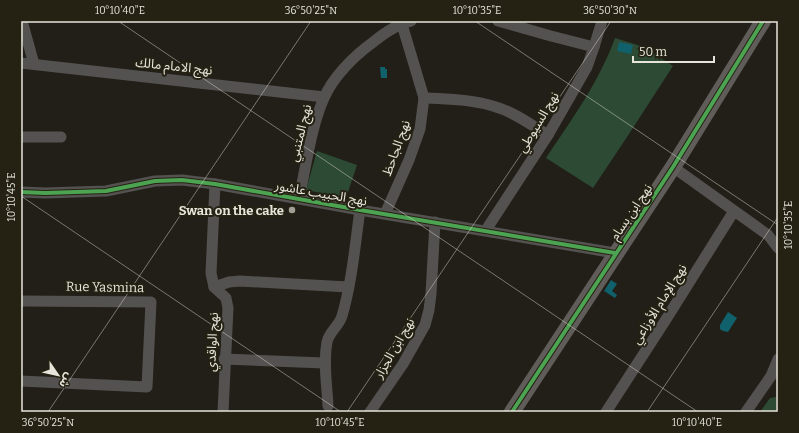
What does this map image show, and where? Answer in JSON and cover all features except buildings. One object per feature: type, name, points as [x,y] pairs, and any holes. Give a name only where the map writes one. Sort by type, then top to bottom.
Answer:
[{"type":"street","points":[[22,21],[34,64]]},
{"type":"street","points":[[498,21],[594,47]]},
{"type":"street","name":"نهج السيوطي","points":[[486,230],[548,135],[587,67],[602,21]]},
{"type":"street","name":"نهج ابن بسام","points":[[512,412],[615,253],[673,167],[763,21]]},
{"type":"street","name":"نهج المتنبي","points":[[299,198],[316,121],[324,97],[339,74],[360,52],[378,38],[405,22]]},
{"type":"street","name":"نهج الجاحظ","points":[[385,214],[409,160],[418,135],[424,98],[405,22]]},
{"type":"street","name":"نهج الامام مالك","points":[[21,63],[324,97]]},
{"type":"street","points":[[424,98],[456,99],[488,105],[512,113],[548,135]]},
{"type":"street","points":[[21,137],[61,137]]},
{"type":"street","points":[[673,167],[768,235],[778,248]]},
{"type":"street","name":"نهج الحبيب عاشور","points":[[21,192],[45,193],[106,191],[155,181],[182,180],[299,198],[360,210],[486,230],[615,253]]},
{"type":"street","points":[[215,184],[212,273],[214,287],[229,282],[240,281],[348,287]]},
{"type":"street","points":[[328,406],[324,363],[328,338],[340,324],[348,287],[360,210]]},
{"type":"street","name":"نهج الإمام الأوزاعي","points":[[606,412],[734,211]]},
{"type":"street","name":"نهج ابن الجزار","points":[[370,412],[402,364],[425,325],[431,294],[435,222]]},
{"type":"street","name":"نهج الواقدي","points":[[214,287],[226,298],[228,308],[222,412]]},
{"type":"street","name":"Rue Yasmina","points":[[21,301],[151,302],[147,387],[21,381]]},
{"type":"street","points":[[224,359],[324,363]]},
{"type":"street","points":[[746,412],[771,376],[778,359]]},
{"type":"green space","points":[[615,38],[644,47],[673,66],[593,188],[546,158],[593,85],[609,54]]},
{"type":"green space","points":[[317,151],[357,165],[346,198],[306,190]]},
{"type":"green space","points":[[776,397],[776,412],[760,412],[770,398]]},
{"type":"water","points":[[619,42],[633,45],[631,54],[617,51]]},
{"type":"water","points":[[380,67],[385,67],[385,69],[387,69],[387,78],[381,78]]},
{"type":"water","points":[[611,280],[617,284],[612,291],[617,295],[615,298],[604,291]]},
{"type":"water","points":[[728,312],[737,318],[728,332],[720,329],[720,325]]},
{"type":"cycle path","points":[[512,412],[673,167],[763,21]]},
{"type":"cycle path","points":[[21,192],[45,193],[106,191],[155,181],[182,180],[215,184],[615,253]]},
{"type":"place","name":"Swan on the cake","points":[[292,210]]}]
